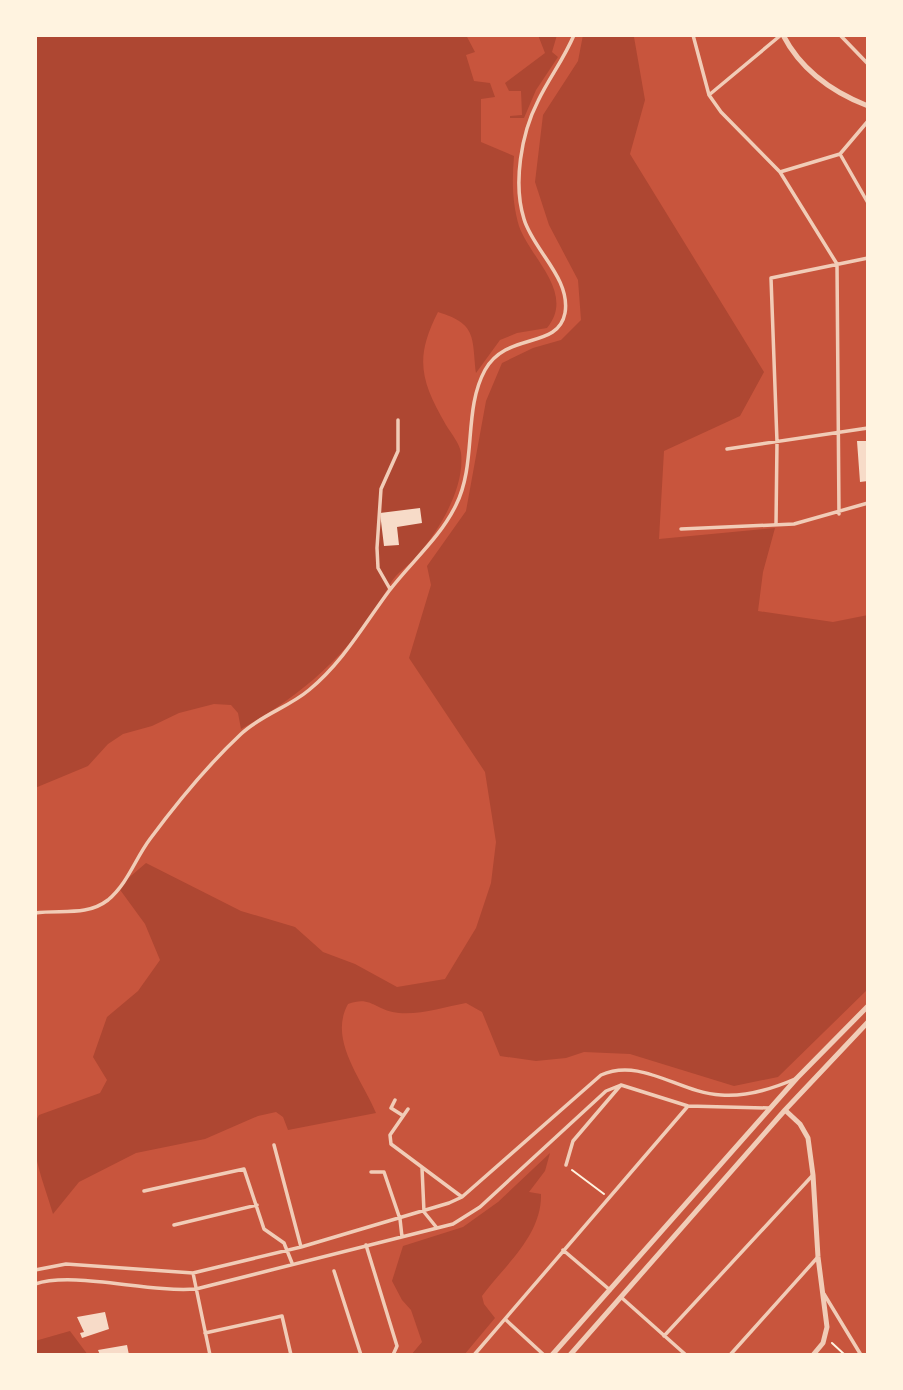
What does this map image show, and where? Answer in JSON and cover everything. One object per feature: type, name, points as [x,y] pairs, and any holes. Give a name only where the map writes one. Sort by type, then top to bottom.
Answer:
[{"type":"street","points":[[35,913],[78,912],[105,902],[124,884],[148,841],[242,733],[307,692],[331,670],[390,589],[421,556],[455,506],[467,475],[477,395],[483,373],[495,354],[508,346],[550,335],[559,326],[565,312],[559,280],[524,222],[520,203],[521,171],[529,125],[538,101],[565,57],[574,35]]},
{"type":"street","points":[[693,35],[709,95],[721,112],[780,172],[837,264],[839,514]]},
{"type":"street","points":[[709,95],[782,35],[790,49],[827,88],[868,106]]},
{"type":"street","points":[[840,35],[868,64]]},
{"type":"street","points":[[780,172],[840,154],[868,121]]},
{"type":"street","points":[[840,154],[868,203]]},
{"type":"street","points":[[776,525],[777,442],[771,278],[868,258]]},
{"type":"street","points":[[390,589],[378,568],[377,548],[381,489],[398,452],[398,420]]},
{"type":"street","points":[[727,449],[868,428]]},
{"type":"street","points":[[681,529],[794,524],[839,514],[868,503]]},
{"type":"street","points":[[552,1355],[797,1078],[868,1006]]},
{"type":"street","points":[[570,1355],[785,1110],[868,1021]]},
{"type":"street","points":[[815,1059],[824,1068]]},
{"type":"street","points":[[35,1270],[66,1264],[193,1273],[301,1247],[424,1212],[462,1197],[601,1075],[621,1068],[698,1091],[722,1095],[770,1090],[797,1078]]},
{"type":"street","points":[[566,1165],[573,1141],[621,1085]]},
{"type":"street","points":[[35,1284],[60,1279],[173,1291],[196,1289],[438,1228],[469,1216],[606,1091],[621,1085],[688,1106],[785,1110],[800,1124],[808,1138],[813,1175],[826,1337],[813,1355]]},
{"type":"street","points":[[395,1100],[391,1108],[402,1115]]},
{"type":"street","points":[[474,1355],[607,1197],[688,1106]]},
{"type":"street","points":[[408,1109],[390,1135],[391,1144],[462,1197]]},
{"type":"street","points":[[274,1145],[301,1247]]},
{"type":"street","points":[[144,1191],[241,1167],[246,1172],[264,1229],[284,1243],[292,1264]]},
{"type":"street","points":[[422,1168],[424,1212],[438,1228]]},
{"type":"street","points":[[372,1172],[384,1172],[400,1219],[402,1237]]},
{"type":"street","points":[[664,1336],[813,1175]]},
{"type":"street","points":[[174,1225],[257,1205]]},
{"type":"street","points":[[366,1244],[397,1346],[393,1355]]},
{"type":"street","points":[[564,1250],[610,1290]]},
{"type":"street","points":[[730,1355],[818,1256]]},
{"type":"street","points":[[334,1271],[361,1355]]},
{"type":"street","points":[[193,1273],[210,1355]]},
{"type":"street","points":[[823,1293],[860,1355]]},
{"type":"street","points":[[622,1298],[686,1355]]},
{"type":"street","points":[[205,1333],[282,1316],[291,1355]]},
{"type":"street","points":[[505,1319],[544,1355]]},
{"type":"path","points":[[566,1165],[607,1197]]},
{"type":"path","points":[[826,1337],[845,1355]]},
{"type":"shaded area","points":[[35,35],[466,35],[475,52],[466,55],[474,81],[490,83],[495,97],[481,99],[481,142],[514,156],[513,191],[519,226],[548,276],[556,302],[555,315],[547,328],[517,333],[500,340],[476,373],[473,341],[466,327],[438,312],[426,343],[424,370],[437,409],[461,453],[455,493],[443,520],[427,544],[393,580],[361,629],[326,668],[286,701],[241,729],[238,713],[231,705],[214,704],[179,713],[152,726],[123,734],[108,744],[88,766],[35,788]]},
{"type":"shaded area","points":[[538,35],[557,35],[552,52],[558,57],[536,90],[524,118],[510,118],[522,115],[521,91],[509,91],[505,83],[545,53]]},
{"type":"shaded area","points":[[583,35],[634,37],[645,100],[630,154],[764,372],[740,416],[664,451],[659,539],[775,528],[763,572],[758,611],[833,622],[868,615],[868,989],[778,1077],[734,1086],[630,1054],[584,1052],[566,1058],[536,1061],[500,1056],[482,1012],[466,1003],[407,1013],[391,1012],[363,1001],[348,1004],[343,1018],[344,1045],[376,1113],[288,1130],[283,1117],[276,1112],[258,1116],[205,1139],[136,1153],[79,1182],[53,1214],[35,1150],[35,1125],[39,1115],[100,1093],[107,1080],[93,1057],[107,1017],[138,991],[160,960],[145,924],[118,887],[146,863],[241,911],[295,927],[323,952],[355,964],[397,987],[445,979],[476,928],[491,883],[496,842],[485,772],[409,658],[431,585],[427,566],[466,511],[486,401],[502,363],[533,348],[561,340],[581,320],[578,280],[549,225],[535,182],[543,115],[578,61]]},
{"type":"shaded area","points":[[550,1153],[545,1171],[529,1192],[541,1194],[540,1209],[529,1236],[482,1296],[484,1304],[495,1318],[464,1355],[411,1355],[422,1342],[411,1310],[392,1281],[403,1246],[463,1227],[498,1202]]},
{"type":"shaded area","points":[[70,1331],[88,1355],[35,1355],[35,1341]]},
{"type":"building","points":[[857,441],[868,441],[868,481],[860,482]]},
{"type":"building","points":[[420,508],[422,523],[397,527],[399,545],[384,546],[380,513]]},
{"type":"building","points":[[105,1312],[109,1329],[82,1338],[80,1333],[84,1332],[77,1317]]},
{"type":"building","points":[[127,1345],[129,1355],[100,1355],[98,1350]]}]
